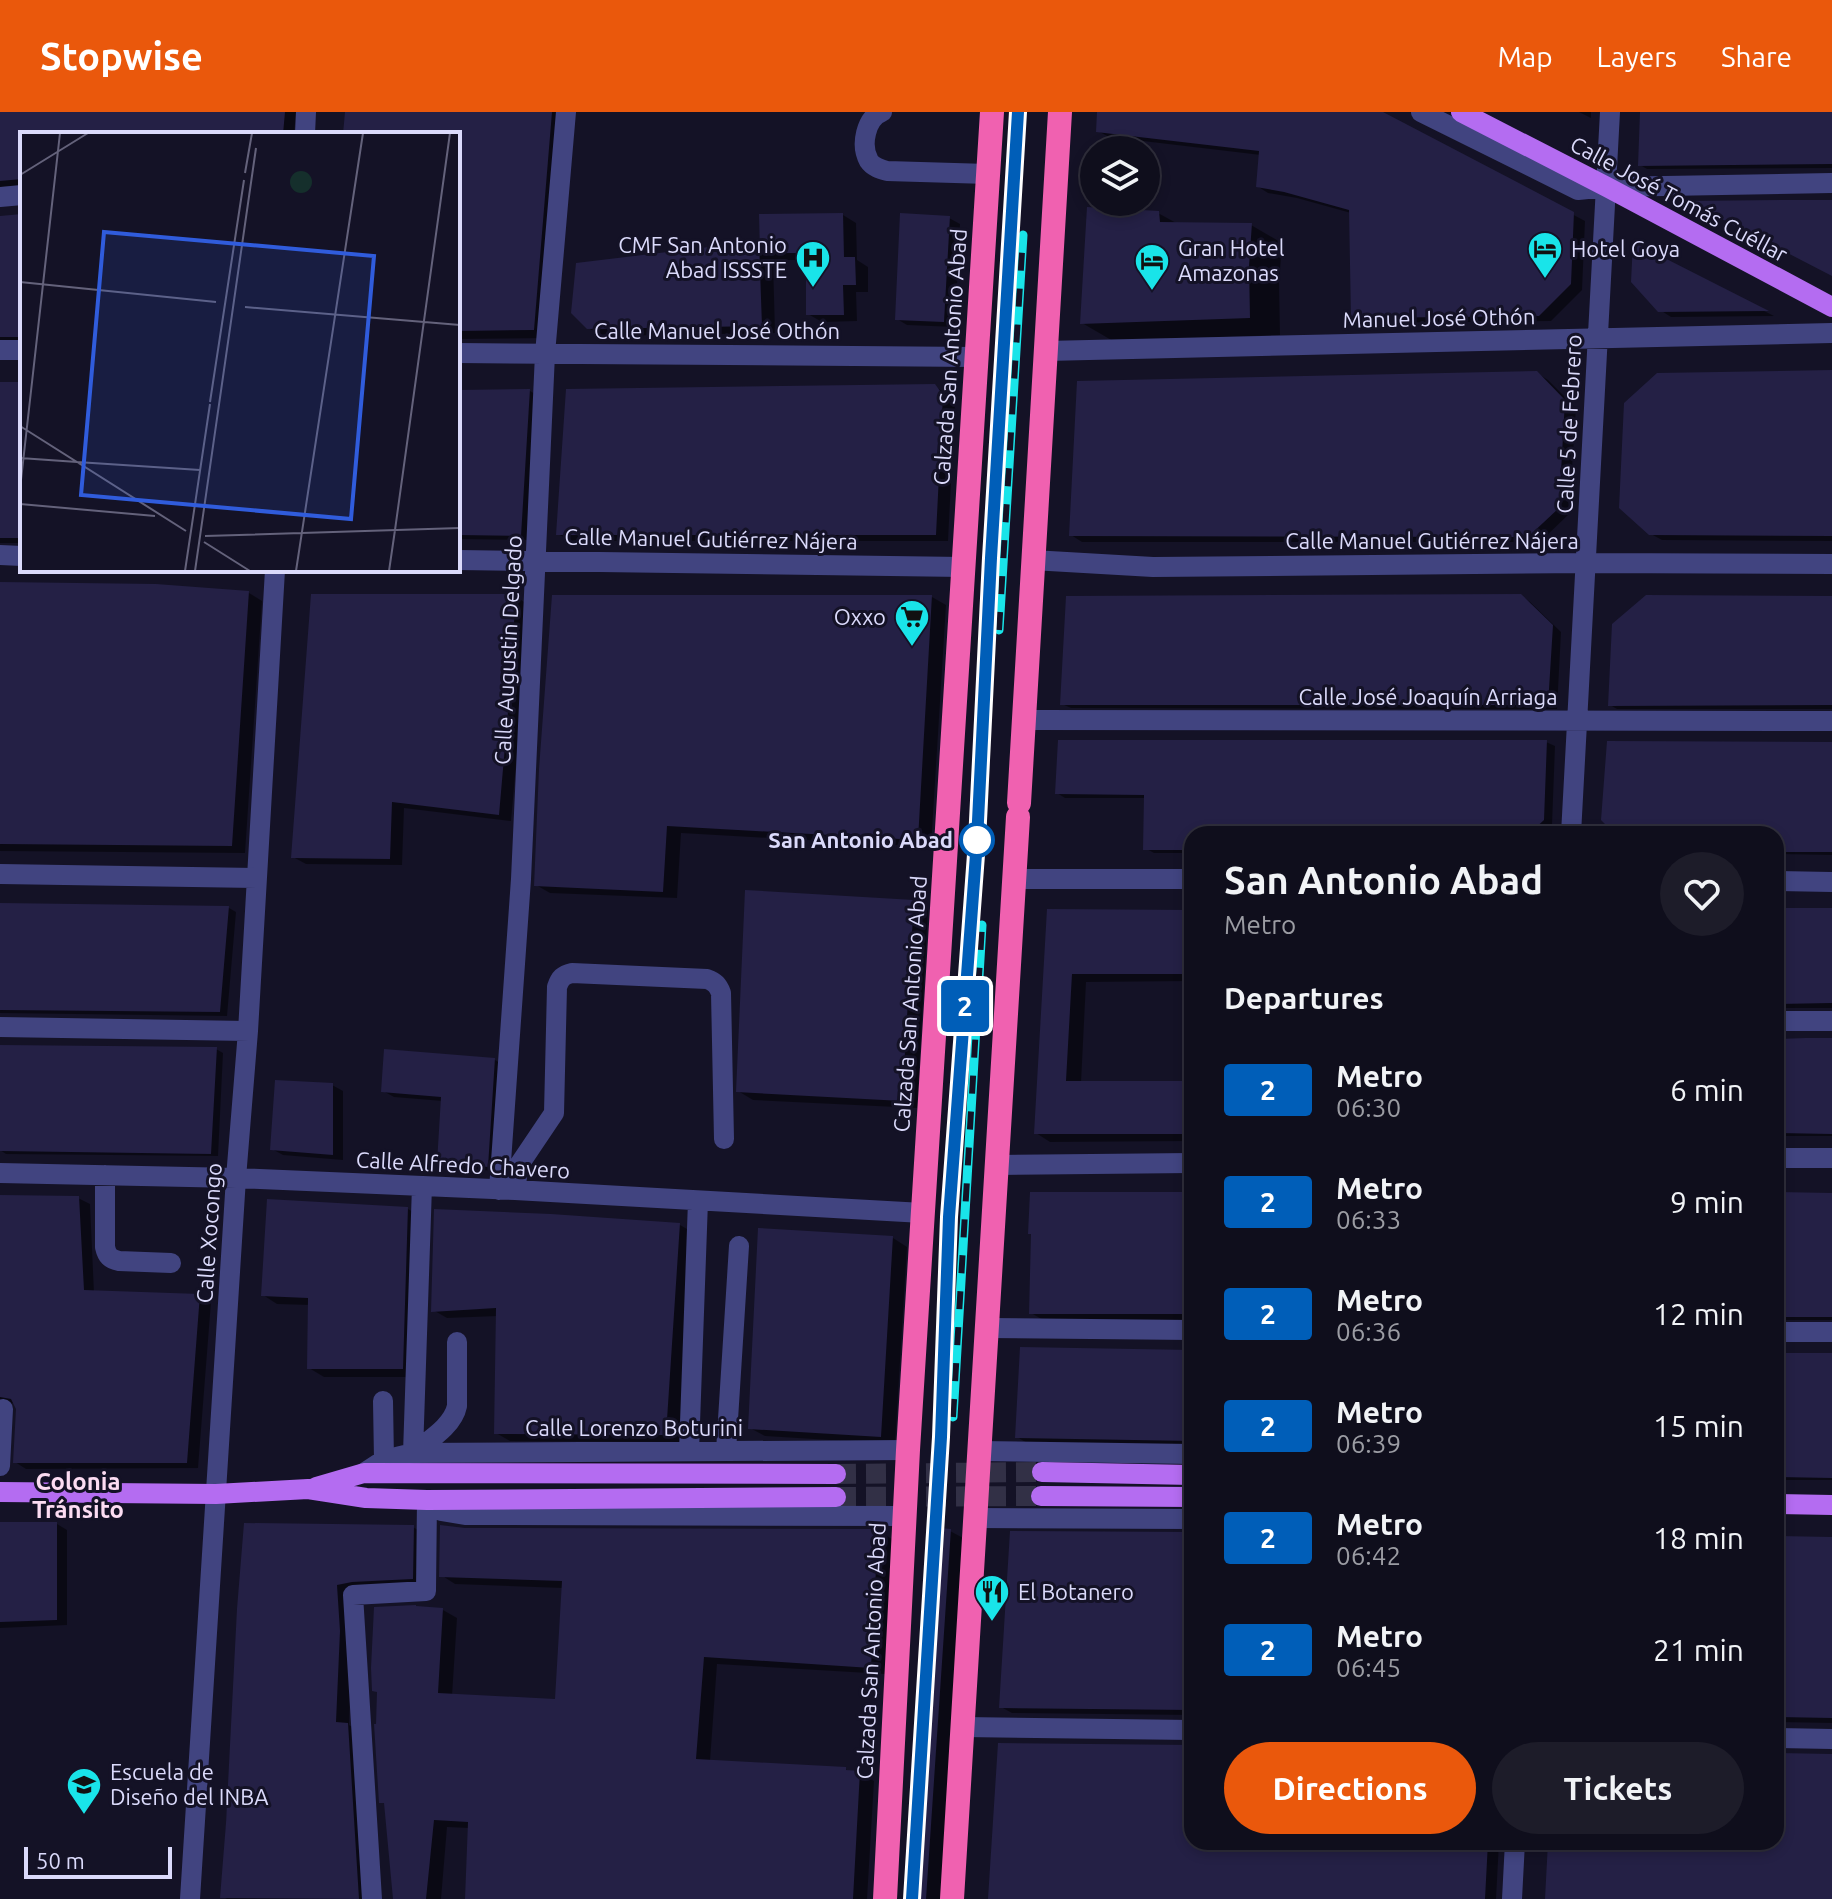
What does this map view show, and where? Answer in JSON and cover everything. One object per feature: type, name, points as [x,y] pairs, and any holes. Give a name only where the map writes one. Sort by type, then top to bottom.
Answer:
[{"type":"highway","name":"Calzada San Antonio Abad","points":[[885,1899],[904,1516],[992,112]]},
{"type":"highway","points":[[952,1899],[1060,112]]},
{"type":"main road","name":"Calle José Tomás Cuéllar","points":[[1461,112],[1832,307]]},
{"type":"main road","points":[[1042,1472],[1184,1475]]},
{"type":"main road","name":"Calle Lorenzo Boturini","points":[[308,1489],[364,1473],[836,1474]]},
{"type":"main road","name":"Calle Lorenzo Boturini","points":[[0,1492],[216,1494],[308,1489],[366,1498],[427,1500],[836,1497]]},
{"type":"main road","points":[[1041,1496],[1184,1497]]},
{"type":"main road","points":[[1784,1504],[1832,1505]]},
{"type":"street","points":[[305,132],[306,112]]},
{"type":"street","name":"Calle Augustin Delgado","points":[[507,1190],[545,354],[566,112]]},
{"type":"street","points":[[882,112],[869,121],[866,131],[869,161],[877,168],[887,171],[988,174]]},
{"type":"street","points":[[1421,112],[1578,190],[1832,183]]},
{"type":"street","name":"Calle 5 de Febrero","points":[[1571,826],[1610,112]]},
{"type":"street","points":[[0,197],[20,195]]},
{"type":"street","name":"Manuel José Othón","points":[[1046,351],[1832,333]]},
{"type":"street","name":"Calle Manuel José Othón","points":[[460,353],[976,357]]},
{"type":"street","points":[[0,555],[20,556]]},
{"type":"street","name":"Calle Manuel Gutiérrez Nájera","points":[[460,560],[963,567]]},
{"type":"street","name":"Calle Manuel Gutiérrez Nájera","points":[[1032,560],[1153,567],[1832,564]]},
{"type":"street","name":"Calle Xocongo","points":[[190,1899],[248,1031],[275,572]]},
{"type":"street","name":"Calle José Joaquín Arriaga","points":[[1024,720],[1832,721]]},
{"type":"street","points":[[0,874],[257,878]]},
{"type":"street","points":[[1015,879],[1184,879]]},
{"type":"street","points":[[1784,881],[1832,882]]},
{"type":"street","points":[[507,1190],[519,1165],[554,1113],[557,987],[565,974],[707,979],[719,986],[724,1139]]},
{"type":"street","points":[[1784,1021],[1832,1021]]},
{"type":"street","points":[[0,1027],[248,1031]]},
{"type":"street","points":[[1784,1158],[1832,1158]]},
{"type":"street","points":[[997,1165],[1184,1163]]},
{"type":"street","name":"Calle Alfredo Chavero","points":[[0,1173],[422,1186],[923,1213]]},
{"type":"street","points":[[105,1175],[107,1254],[119,1261],[171,1263]]},
{"type":"street","points":[[413,1453],[422,1186]]},
{"type":"street","points":[[689,1451],[698,1201]]},
{"type":"street","points":[[726,1451],[739,1246]]},
{"type":"street","points":[[987,1328],[1184,1330]]},
{"type":"street","points":[[1784,1332],[1832,1332]]},
{"type":"street","points":[[413,1453],[437,1434],[455,1414],[457,1342]]},
{"type":"street","points":[[383,1401],[384,1460]]},
{"type":"street","points":[[0,1466],[3,1409]]},
{"type":"street","name":"Calle Lorenzo Boturini","points":[[364,1473],[384,1460],[413,1453],[908,1450]]},
{"type":"street","points":[[979,1451],[1184,1454]]},
{"type":"street","points":[[372,1899],[353,1595],[426,1591],[427,1500]]},
{"type":"street","name":"Calle Lorenzo Boturini","points":[[427,1500],[441,1511],[465,1515],[904,1516]]},
{"type":"street","points":[[976,1518],[1184,1519]]},
{"type":"street","points":[[963,1727],[1184,1730]]},
{"type":"street","points":[[1784,1738],[1832,1739]]},
{"type":"street","points":[[1512,1899],[1515,1850]]},
{"type":"building","points":[[0,112],[285,112],[283,132],[20,132],[20,179],[0,181]]},
{"type":"building","points":[[345,112],[552,112],[534,330],[460,331],[460,132],[343,132]]},
{"type":"building","points":[[1097,112],[1383,112],[1574,212],[1571,284],[1539,316],[1351,318],[1349,210],[1256,187],[1259,151],[1160,139],[1160,136],[1096,132]]},
{"type":"building","points":[[1640,112],[1832,112],[1832,164],[1638,166]]},
{"type":"building","points":[[1832,200],[1832,276],[1687,201]]},
{"type":"building","points":[[843,213],[844,257],[855,257],[856,285],[843,285],[844,315],[806,315],[806,253],[760,253],[759,214]]},
{"type":"building","points":[[900,213],[950,216],[944,322],[895,320]]},
{"type":"building","points":[[20,214],[20,337],[0,337],[0,216]]},
{"type":"building","name":"Gran Hotel Amazonas","points":[[1086,216],[1159,216],[1160,222],[1252,223],[1250,318],[1080,324]]},
{"type":"building","points":[[759,241],[762,326],[587,329],[571,313],[576,263]]},
{"type":"building","points":[[1633,242],[1769,311],[1658,312],[1631,282]]},
{"type":"building","points":[[1832,370],[1832,536],[1649,535],[1619,508],[1624,403],[1657,373]]},
{"type":"building","points":[[1537,371],[1565,400],[1559,508],[1528,537],[1069,536],[1077,381]]},
{"type":"building","points":[[0,382],[20,382],[20,538],[0,538]]},
{"type":"building","points":[[935,384],[943,395],[936,535],[556,535],[566,389]]},
{"type":"building","points":[[530,389],[521,536],[460,535],[460,390]]},
{"type":"building","points":[[0,582],[156,584],[249,591],[232,846],[0,844]]},
{"type":"building","points":[[311,594],[516,594],[499,815],[392,802],[390,859],[291,858]]},
{"type":"building","points":[[1521,594],[1553,625],[1548,705],[1060,705],[1066,596]]},
{"type":"building","points":[[552,595],[932,595],[918,840],[667,826],[663,892],[534,886]]},
{"type":"building","points":[[1646,595],[1832,596],[1832,705],[1608,706],[1612,624]]},
{"type":"building","points":[[1058,740],[1547,740],[1544,820],[1538,826],[1184,826],[1184,850],[1143,850],[1144,795],[1055,794]]},
{"type":"building","points":[[1607,741],[1832,742],[1832,852],[1784,852],[1784,826],[1607,826],[1601,820]]},
{"type":"building","points":[[745,890],[914,900],[902,1101],[736,1092]]},
{"type":"building","points":[[0,903],[229,906],[220,1012],[0,1010]]},
{"type":"building","points":[[1784,908],[1832,908],[1832,1003],[1784,1004]]},
{"type":"building","points":[[1047,909],[1184,910],[1184,974],[1072,974],[1066,1081],[1184,1081],[1184,1134],[1034,1134]]},
{"type":"building","points":[[1832,1038],[1832,1134],[1784,1133],[1784,1039]]},
{"type":"building","points":[[0,1045],[217,1047],[211,1154],[0,1151]]},
{"type":"building","points":[[384,1049],[495,1058],[488,1167],[437,1163],[441,1097],[381,1092]]},
{"type":"building","points":[[275,1080],[333,1083],[333,1155],[270,1150]]},
{"type":"building","points":[[1030,1192],[1184,1192],[1184,1314],[1029,1314],[1031,1234],[1028,1234]]},
{"type":"building","points":[[1784,1192],[1832,1193],[1832,1317],[1784,1317]]},
{"type":"building","points":[[0,1195],[79,1196],[84,1290],[200,1294],[187,1463],[13,1463],[16,1409],[11,1399],[0,1397]]},
{"type":"building","points":[[267,1199],[408,1207],[403,1369],[307,1369],[308,1298],[261,1296]]},
{"type":"building","points":[[434,1209],[680,1223],[666,1435],[494,1434],[496,1308],[431,1312]]},
{"type":"building","points":[[758,1228],[893,1236],[881,1437],[748,1429]]},
{"type":"building","points":[[1020,1347],[1184,1350],[1184,1441],[1015,1438]]},
{"type":"building","points":[[1784,1353],[1832,1353],[1832,1478],[1784,1477]]},
{"type":"building","points":[[0,1522],[57,1522],[57,1620],[0,1622]]},
{"type":"building","points":[[244,1523],[414,1525],[413,1579],[337,1585],[340,1631],[336,1722],[348,1723],[359,1899],[220,1898]]},
{"type":"building","points":[[440,1525],[465,1528],[878,1529],[871,1668],[704,1657],[696,1759],[846,1767],[846,1770],[860,1771],[853,1899],[465,1899],[468,1822],[434,1820],[426,1899],[393,1899],[384,1803],[379,1803],[374,1724],[377,1692],[372,1691],[371,1668],[374,1607],[416,1605],[443,1608],[438,1693],[555,1699],[562,1581],[439,1577]]},
{"type":"building","points":[[929,1527],[951,1529],[926,1899],[904,1899]]},
{"type":"building","points":[[1010,1531],[1184,1532],[1184,1710],[999,1708]]},
{"type":"building","points":[[1784,1536],[1832,1537],[1832,1718],[1784,1717]]},
{"type":"building","points":[[998,1743],[1184,1745],[1184,1850],[1488,1850],[1485,1899],[988,1899]]},
{"type":"building","points":[[1784,1753],[1832,1754],[1832,1899],[1545,1899],[1548,1850],[1784,1850]]},
{"type":"tunnel","points":[[836,1474],[1042,1472]]},
{"type":"tunnel","points":[[836,1497],[1041,1496]]},
{"type":"railway","points":[[912,1899],[941,1437],[949,1217],[977,841],[1018,112]]},
{"type":"railway","points":[[999,630],[1023,235]]},
{"type":"railway","points":[[953,1417],[982,925]]},
{"type":"metro line","name":"2","points":[[912,1899],[941,1437],[949,1217],[977,841],[1018,112]]},
{"type":"place","name":"Hotel Goya","points":[[1545,280]]},
{"type":"place","name":"CMF San Antonio Abad ISSSTE","points":[[813,289]]},
{"type":"place","name":"Gran Hotel Amazonas","points":[[1152,292]]},
{"type":"place","name":"Oxxo","points":[[912,648]]},
{"type":"place","name":"San Antonio Abad","points":[[977,840]]},
{"type":"place","name":"El Botanero","points":[[992,1623]]},
{"type":"place","name":"Escuela de Diseño del INBA","points":[[84,1816]]},
{"type":"district","name":"Colonia Tránsito","points":[[78,1496]]}]
